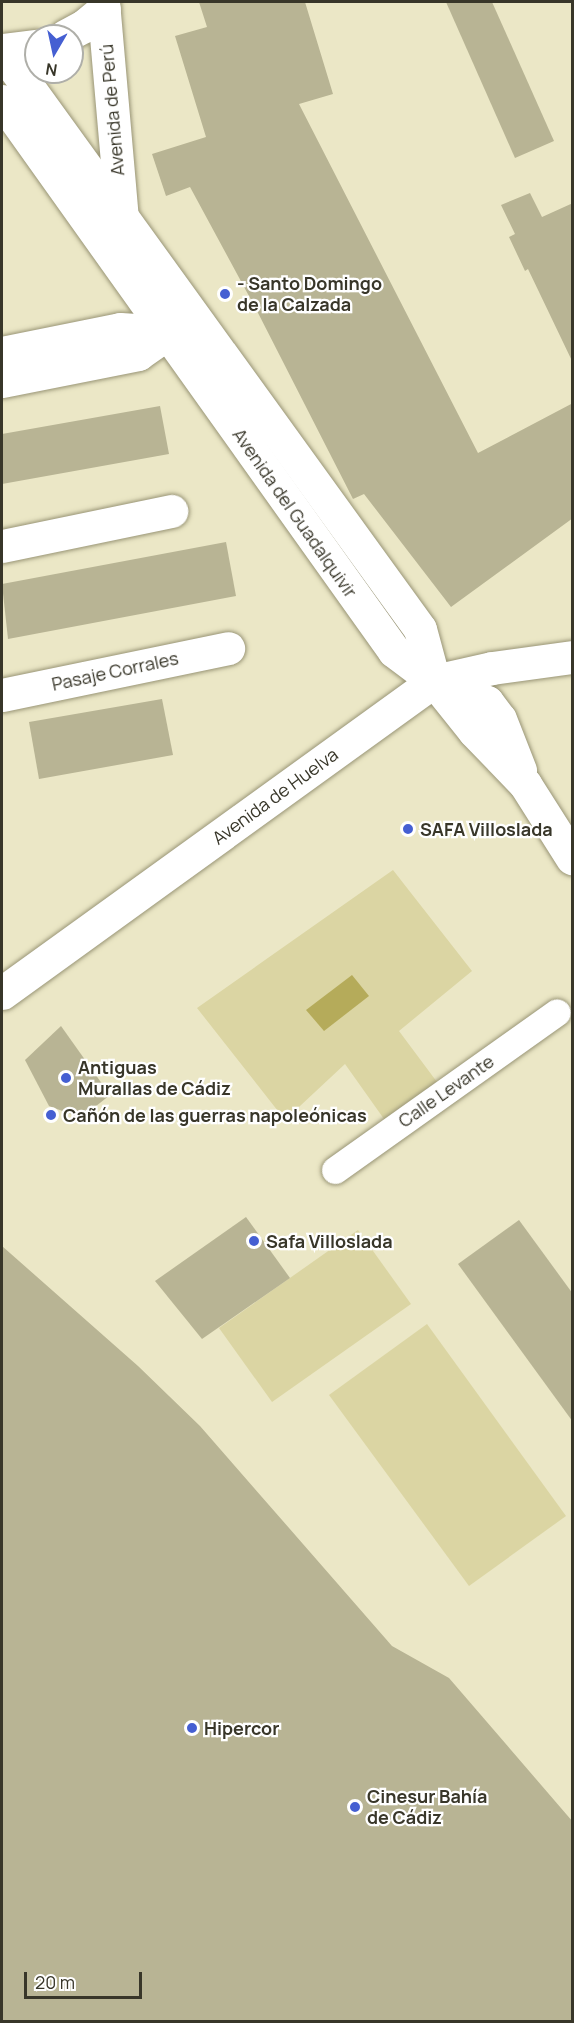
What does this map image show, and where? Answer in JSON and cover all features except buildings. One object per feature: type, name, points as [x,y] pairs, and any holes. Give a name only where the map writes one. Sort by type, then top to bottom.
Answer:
[{"type":"street","points":[[84,26],[103,5]]},
{"type":"street","name":"Avenida de Perú","points":[[103,5],[122,218]]},
{"type":"street","name":"Avenida del Guadalquivir","points":[[24,47],[2,50],[122,218],[182,325],[387,642],[394,651],[434,681],[474,731],[525,784],[573,858]]},
{"type":"street","name":"Avenida del Guadalquivir","points":[[2,102],[182,325]]},
{"type":"street","points":[[2,353],[120,329],[182,325]]},
{"type":"street","points":[[2,381],[138,354],[182,325]]},
{"type":"street","points":[[2,546],[171,511]]},
{"type":"street","name":"Pasaje Corrales","points":[[2,695],[228,648]]},
{"type":"street","name":"Avenida de Huelva","points":[[2,993],[434,681],[492,668],[573,657]]},
{"type":"street","name":"Calle Levante","points":[[335,1170],[557,1012]]},
{"type":"shaded area","points":[[393,870],[472,971],[399,1031],[437,1082],[384,1119],[345,1064],[285,1120],[197,1008]]},
{"type":"shaded area","points":[[352,975],[369,996],[324,1031],[306,1010]]},
{"type":"shaded area","points":[[358,1230],[411,1304],[272,1402],[219,1328]]},
{"type":"shaded area","points":[[427,1324],[566,1516],[469,1586],[329,1395]]},
{"type":"place","name":"- Santo Domingo de la Calzada","points":[[225,294]]},
{"type":"place","name":"SAFA Villoslada","points":[[408,829]]},
{"type":"place","name":"Antiguas Murallas de Cádiz","points":[[66,1078]]},
{"type":"place","name":"Cañón de las guerras napoleónicas","points":[[51,1115]]},
{"type":"place","name":"Safa Villoslada","points":[[254,1241]]},
{"type":"place","name":"Hipercor","points":[[192,1728]]},
{"type":"place","name":"Cinesur Bahía de Cádiz","points":[[355,1807]]}]
